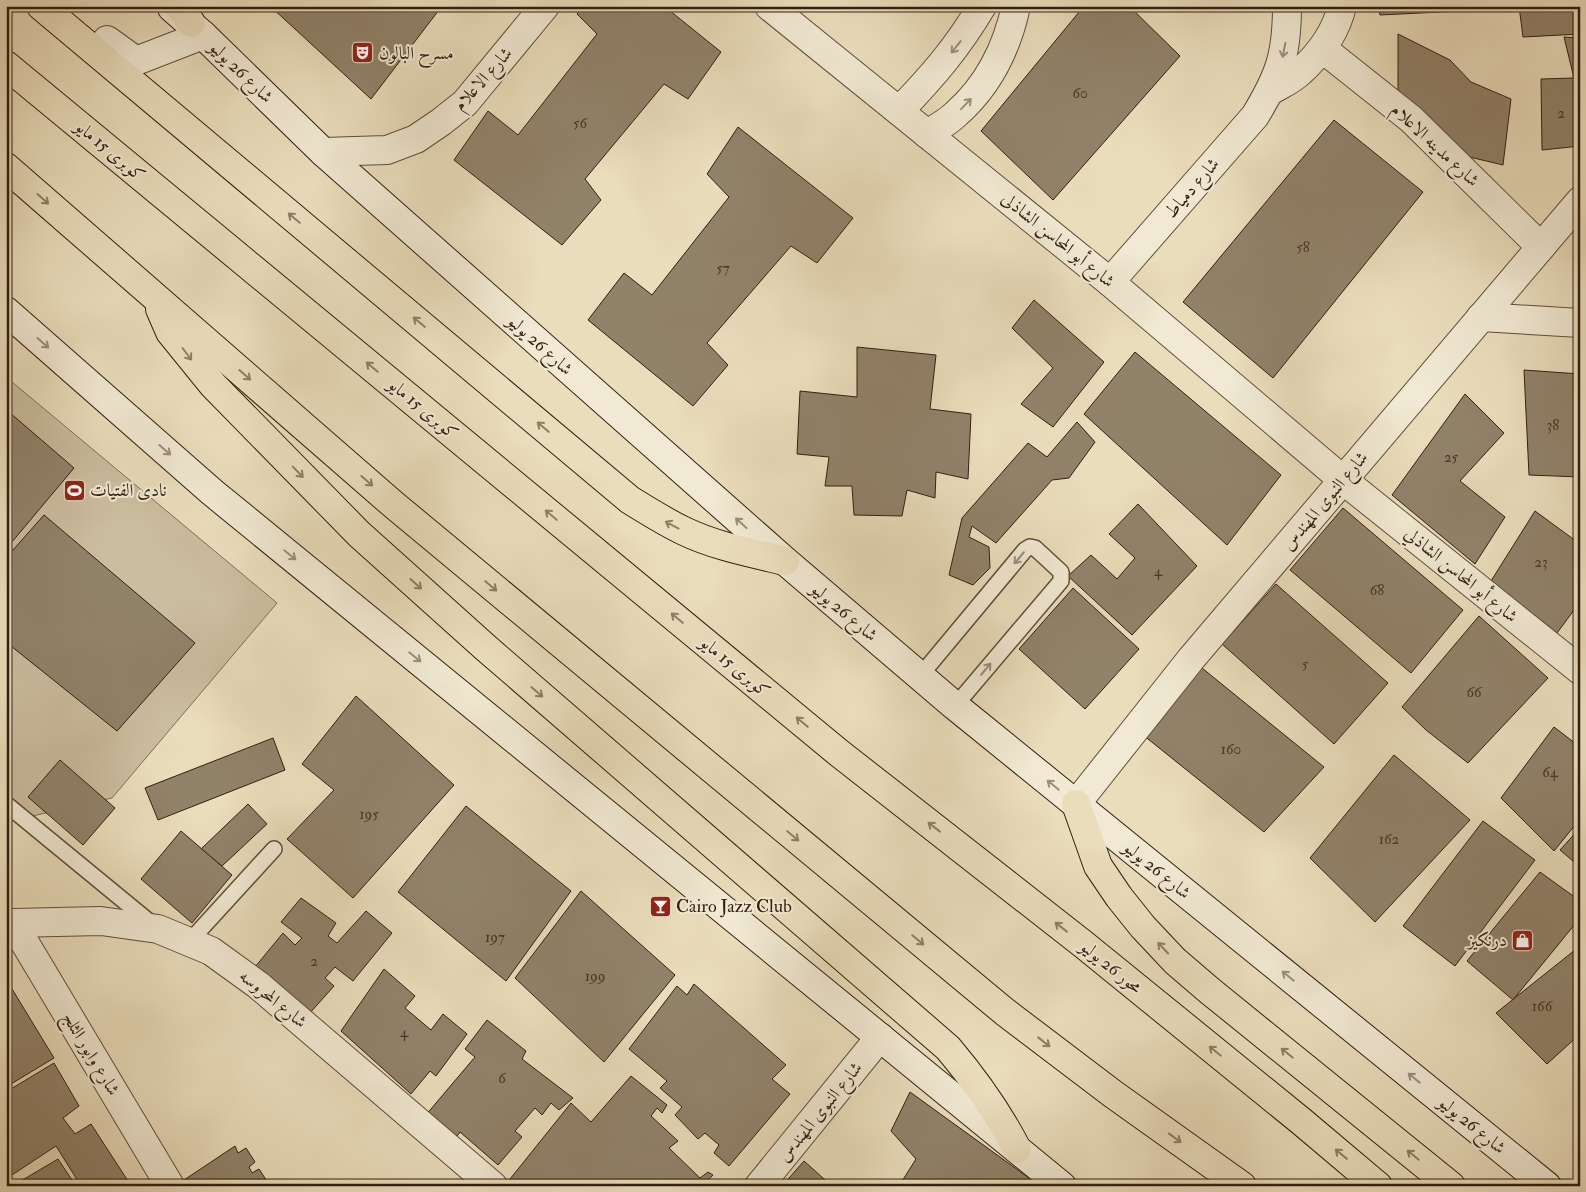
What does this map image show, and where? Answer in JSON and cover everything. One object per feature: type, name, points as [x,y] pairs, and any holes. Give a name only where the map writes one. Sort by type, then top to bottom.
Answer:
[{"type":"highway","points":[[41,6],[630,500],[684,532],[728,548],[784,561]]},
{"type":"highway","name":"كوبرى 15 مايو","points":[[6,65],[840,753]]},
{"type":"highway","points":[[6,167],[394,505],[1005,1012],[1242,1186]]},
{"type":"highway","points":[[155,296],[170,332],[192,361],[359,534],[486,648],[948,1048],[972,1076],[988,1099],[1017,1149]]},
{"type":"highway","name":"محور 26 يوليو","points":[[840,753],[1098,957],[1301,1121],[1378,1186]]},
{"type":"highway","points":[[1076,804],[1098,866],[1119,897],[1143,927],[1175,961],[1210,992],[1451,1186]]},
{"type":"street","name":"شارع 26 يوليو","points":[[170,6],[191,22],[323,152],[784,561],[955,706],[1547,1186]]},
{"type":"street","name":"شارع الاعلام","points":[[323,152],[386,150],[416,139],[442,122],[465,102],[545,6]]},
{"type":"street","name":"شارع أبو المحاسن الشاذلى","points":[[769,6],[1110,282],[1343,480]]},
{"type":"street","points":[[899,111],[934,75],[964,36],[982,6]]},
{"type":"street","points":[[928,134],[956,115],[980,90],[998,61],[1011,30],[1016,6]]},
{"type":"street","name":"شارع دمياط","points":[[1110,282],[1255,116],[1270,91],[1281,64],[1287,36],[1287,6]]},
{"type":"street","name":"شارع دمياط","points":[[1270,91],[1299,73],[1323,48],[1339,19],[1342,6]]},
{"type":"street","points":[[108,40],[136,62],[191,22]]},
{"type":"street","name":"شارع مدينه الاعلام","points":[[1323,48],[1411,119],[1541,247]]},
{"type":"street","name":"شارع النبوى المهندس","points":[[1076,804],[1191,659],[1580,201]]},
{"type":"street","points":[[6,311],[212,492],[1062,1186]]},
{"type":"street","points":[[1481,318],[1580,323]]},
{"type":"street","name":"شارع أبو المحاسن الشاذلي","points":[[1343,480],[1580,670]]},
{"type":"street","name":"شارع المحروسه","points":[[10,923],[101,921],[158,929],[211,951],[258,985],[494,1186]]},
{"type":"street","name":"شارع وابور الثلج","points":[[10,923],[170,1186]]},
{"type":"street","name":"شارع النبوى المهندس","points":[[759,1186],[880,1037]]},
{"type":"lane","points":[[920,676],[1025,550],[1035,548],[1061,572],[1060,581],[955,706]]},
{"type":"lane","points":[[6,804],[158,929]]},
{"type":"lane","points":[[189,942],[274,849]]},
{"type":"shaded area","name":"نادى الفتيات","points":[[6,377],[277,603],[112,798],[6,822]]},
{"type":"building","name":"مسرح البالون","points":[[270,6],[442,6],[371,99]]},
{"type":"building","points":[[583,6],[664,6],[721,52],[688,99],[664,84],[585,179],[601,200],[562,245],[454,160],[488,111],[518,135],[597,34],[577,14]]},
{"type":"building","points":[[1084,6],[1129,6],[1180,56],[1053,200],[981,131]]},
{"type":"building","points":[[1378,6],[1461,6],[1462,11],[1380,15]]},
{"type":"building","points":[[1519,6],[1580,6],[1580,34],[1523,37]]},
{"type":"building","points":[[1398,34],[1450,60],[1471,82],[1511,99],[1503,165],[1461,155],[1398,99]]},
{"type":"building","points":[[1564,37],[1580,38],[1580,146],[1542,150],[1541,79],[1574,78]]},
{"type":"building","points":[[1334,120],[1423,192],[1273,378],[1183,302]]},
{"type":"building","points":[[738,127],[853,218],[817,263],[791,246],[707,343],[728,365],[693,406],[588,320],[624,273],[652,295],[729,197],[707,174]]},
{"type":"building","points":[[1034,300],[1104,362],[1053,427],[1021,404],[1053,368],[1012,328]]},
{"type":"building","points":[[857,347],[936,355],[930,409],[971,414],[968,479],[936,472],[935,498],[907,490],[902,516],[854,515],[852,486],[825,486],[829,457],[797,454],[800,391],[857,397]]},
{"type":"building","points":[[1135,352],[1281,475],[1227,545],[1084,414]]},
{"type":"building","points":[[1524,370],[1580,374],[1580,477],[1529,475]]},
{"type":"building","points":[[1465,394],[1504,433],[1460,481],[1505,517],[1475,564],[1392,495]]},
{"type":"building","points":[[9,412],[74,468],[6,549],[6,415]]},
{"type":"building","points":[[1077,422],[1095,442],[1069,478],[1052,480],[996,543],[972,526],[969,537],[989,547],[990,568],[973,585],[949,575],[962,518],[1028,443],[1047,457]]},
{"type":"building","points":[[1138,504],[1197,566],[1132,635],[1068,576],[1091,555],[1117,579],[1135,558],[1109,534]]},
{"type":"building","points":[[1343,508],[1463,610],[1411,673],[1290,570]]},
{"type":"building","points":[[1535,511],[1580,544],[1580,602],[1557,633],[1491,581]]},
{"type":"building","points":[[44,515],[195,643],[117,731],[6,642],[6,558]]},
{"type":"building","points":[[1276,584],[1388,683],[1334,744],[1222,644]]},
{"type":"building","points":[[1073,588],[1139,649],[1085,709],[1019,649]]},
{"type":"building","points":[[1479,616],[1548,678],[1468,763],[1426,730],[1402,707]]},
{"type":"building","points":[[1580,640],[1580,653],[1574,648]]},
{"type":"building","points":[[1197,664],[1324,767],[1264,832],[1138,731]]},
{"type":"building","points":[[356,696],[454,785],[353,898],[287,839],[334,790],[302,764]]},
{"type":"building","points":[[1554,727],[1580,747],[1580,819],[1554,851],[1501,798]]},
{"type":"building","points":[[273,738],[285,770],[158,820],[145,788]]},
{"type":"building","points":[[1394,755],[1470,820],[1375,922],[1310,858]]},
{"type":"building","points":[[60,760],[115,808],[83,845],[28,797]]},
{"type":"building","points":[[248,804],[267,824],[222,866],[201,849]]},
{"type":"building","points":[[466,806],[571,891],[506,981],[398,892]]},
{"type":"building","points":[[1483,821],[1535,860],[1455,966],[1403,926]]},
{"type":"building","points":[[1580,828],[1580,867],[1560,850]]},
{"type":"building","points":[[181,831],[232,875],[192,923],[141,879]]},
{"type":"building","name":"درنكيز","points":[[1540,872],[1580,901],[1580,918],[1513,1000],[1467,961]]},
{"type":"building","points":[[581,891],[675,975],[604,1062],[515,978]]},
{"type":"building","points":[[301,898],[336,923],[328,936],[337,943],[366,911],[392,933],[353,981],[335,967],[325,978],[334,986],[309,1014],[255,967],[283,933],[295,945],[302,938],[281,922]]},
{"type":"building","points":[[1580,946],[1580,1034],[1547,1064],[1496,1013]]},
{"type":"building","points":[[384,969],[415,996],[405,1008],[431,1030],[443,1014],[467,1034],[436,1076],[430,1071],[411,1094],[341,1031]]},
{"type":"building","points":[[6,979],[54,1058],[6,1087]]},
{"type":"building","points":[[694,984],[786,1065],[772,1079],[790,1094],[729,1166],[714,1153],[719,1145],[705,1133],[698,1139],[675,1115],[682,1107],[660,1088],[667,1081],[629,1049],[677,986],[687,995]]},
{"type":"building","points":[[487,1020],[526,1051],[522,1059],[573,1098],[559,1110],[551,1103],[542,1115],[535,1108],[515,1131],[522,1137],[498,1165],[460,1132],[454,1140],[425,1116],[475,1057],[465,1049]]},
{"type":"building","points":[[54,1063],[79,1106],[63,1118],[75,1134],[91,1124],[128,1181],[120,1186],[81,1186],[56,1146],[12,1175],[6,1167],[6,1092]]},
{"type":"building","points":[[631,1076],[667,1105],[662,1113],[657,1108],[651,1116],[678,1141],[669,1148],[700,1178],[708,1172],[713,1175],[703,1186],[508,1186],[506,1184],[571,1103],[591,1122]]},
{"type":"building","points":[[910,1092],[1040,1186],[899,1186],[916,1159],[891,1131]]},
{"type":"building","points":[[235,1146],[238,1153],[246,1148],[255,1162],[249,1167],[252,1173],[259,1169],[270,1186],[179,1186],[178,1184]]},
{"type":"building","points":[[58,1159],[76,1186],[14,1185]]},
{"type":"building","points":[[804,1161],[832,1186],[782,1186]]},
{"type":"place","name":"مسرح البالون","points":[[363,53]]},
{"type":"place","name":"نادى الفتيات","points":[[74,490]]},
{"type":"place","name":"Cairo Jazz Club","points":[[660,906]]},
{"type":"place","name":"درنكيز","points":[[1523,940]]}]
